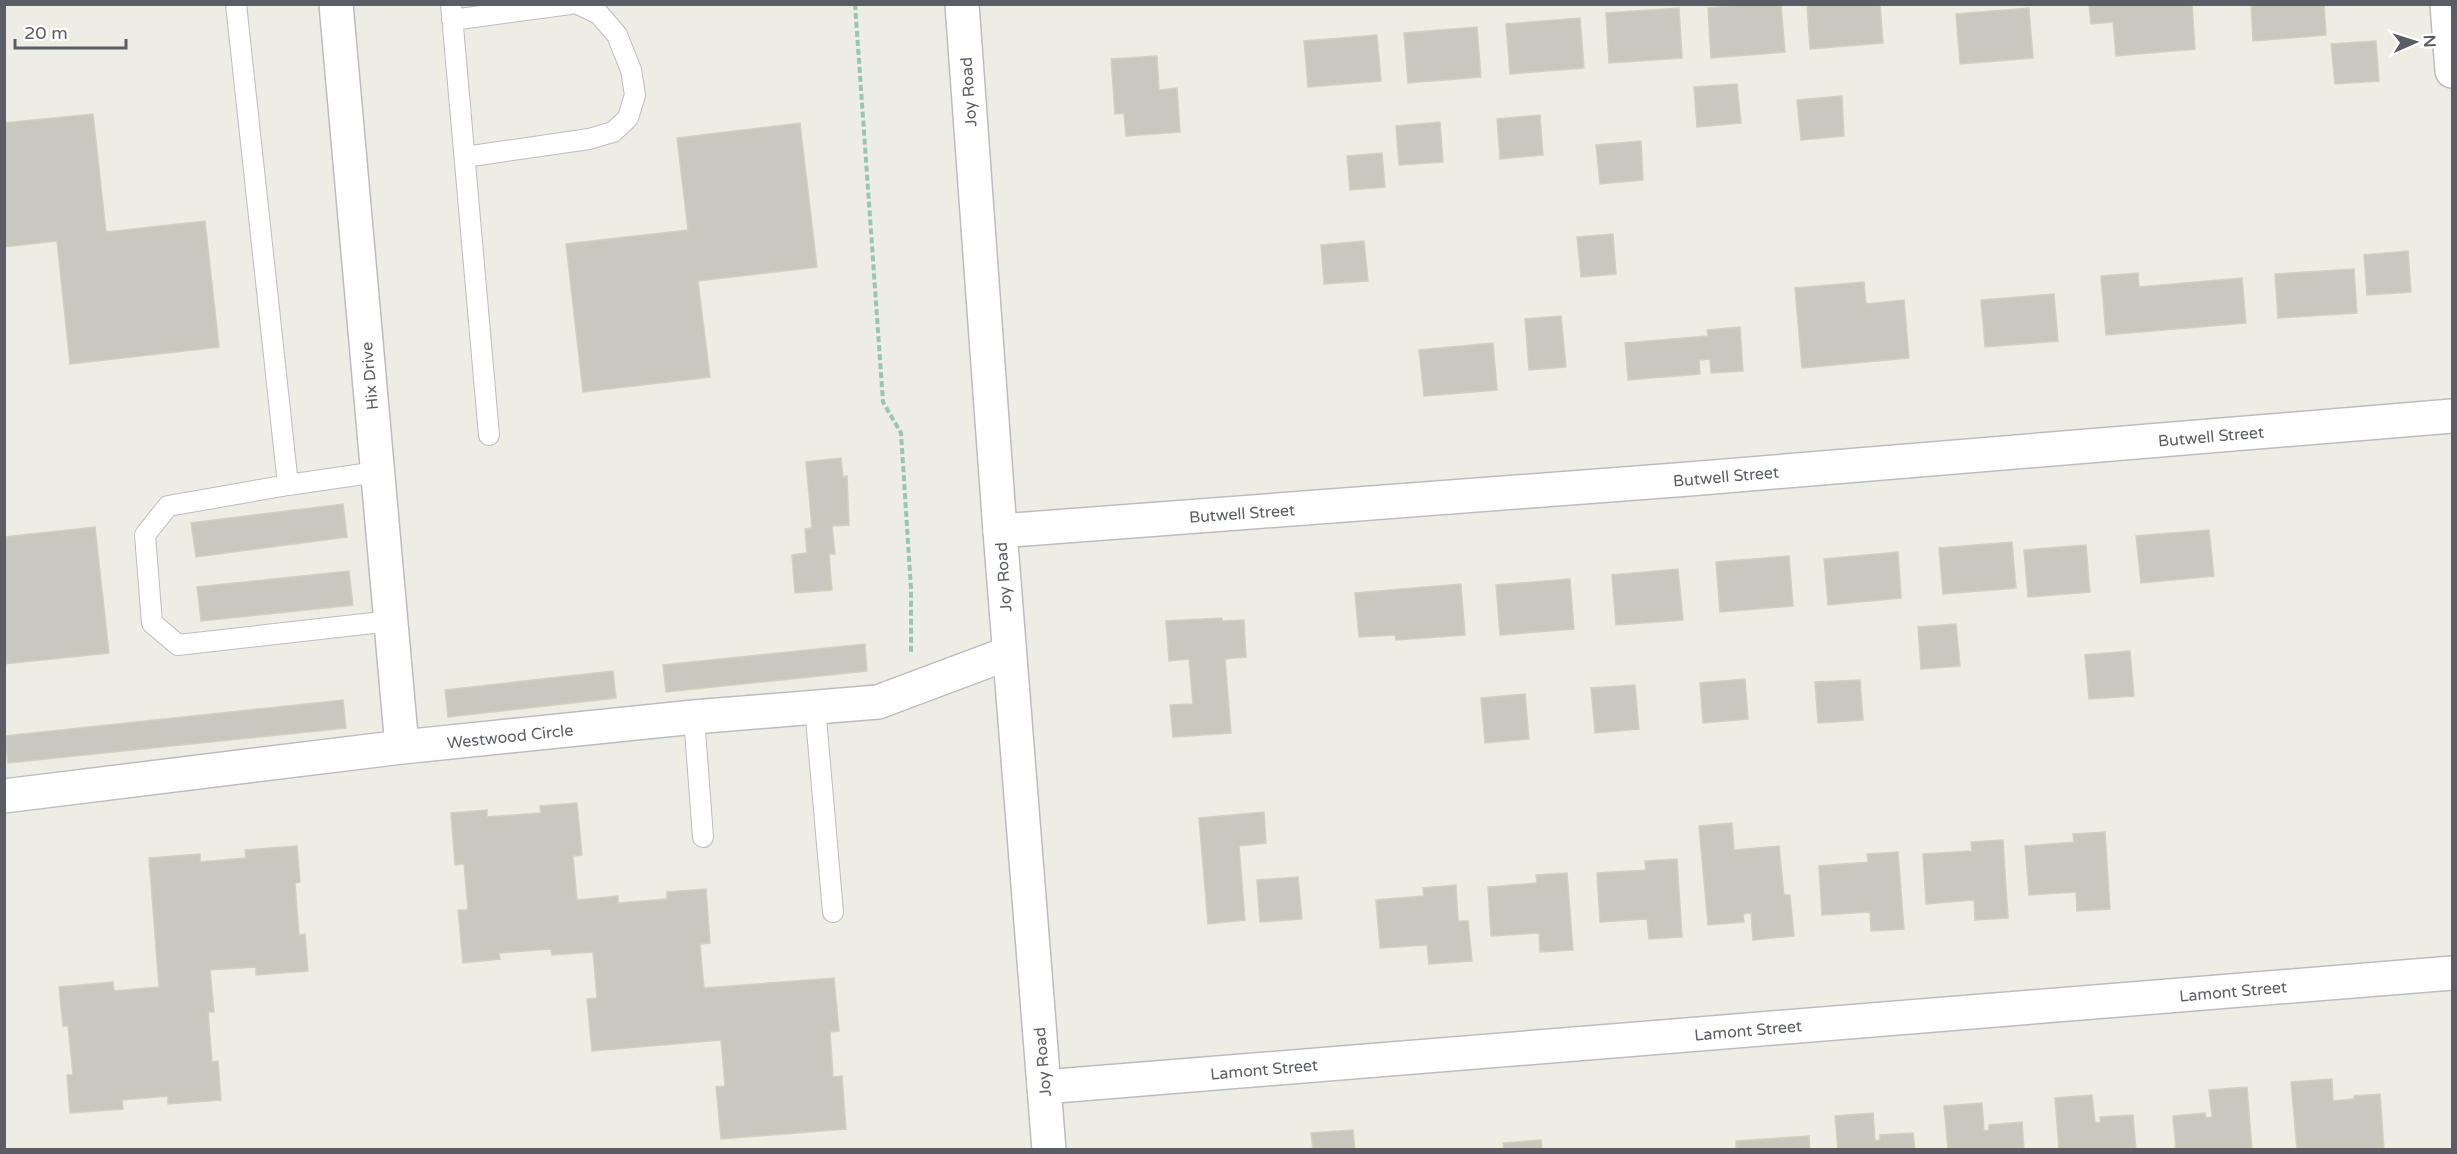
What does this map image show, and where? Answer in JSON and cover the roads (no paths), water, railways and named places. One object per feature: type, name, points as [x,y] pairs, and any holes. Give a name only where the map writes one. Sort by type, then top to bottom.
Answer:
[{"type":"street","name":"Hix Drive","points":[[336,4],[402,747]]},
{"type":"street","name":"Joy Road","points":[[962,4],[1009,653],[1049,1149]]},
{"type":"street","points":[[2447,4],[2452,70]]},
{"type":"street","name":"Butwell Street","points":[[1000,531],[1700,478],[2452,416]]},
{"type":"street","name":"Westwood Circle","points":[[4,796],[402,747],[693,717],[878,702],[1009,653]]},
{"type":"street","name":"Lamont Street","points":[[1044,1087],[2452,973]]},
{"type":"lane","points":[[236,4],[288,484]]},
{"type":"lane","points":[[489,435],[452,12],[570,4]]},
{"type":"lane","points":[[465,157],[589,139],[613,132],[628,118],[635,95],[631,70],[617,35],[599,14],[578,4]]},
{"type":"lane","points":[[378,472],[288,484],[168,506],[145,536],[153,623],[178,645],[391,621]]},
{"type":"lane","points":[[815,707],[832,912]]},
{"type":"lane","points":[[693,717],[704,837]]}]
